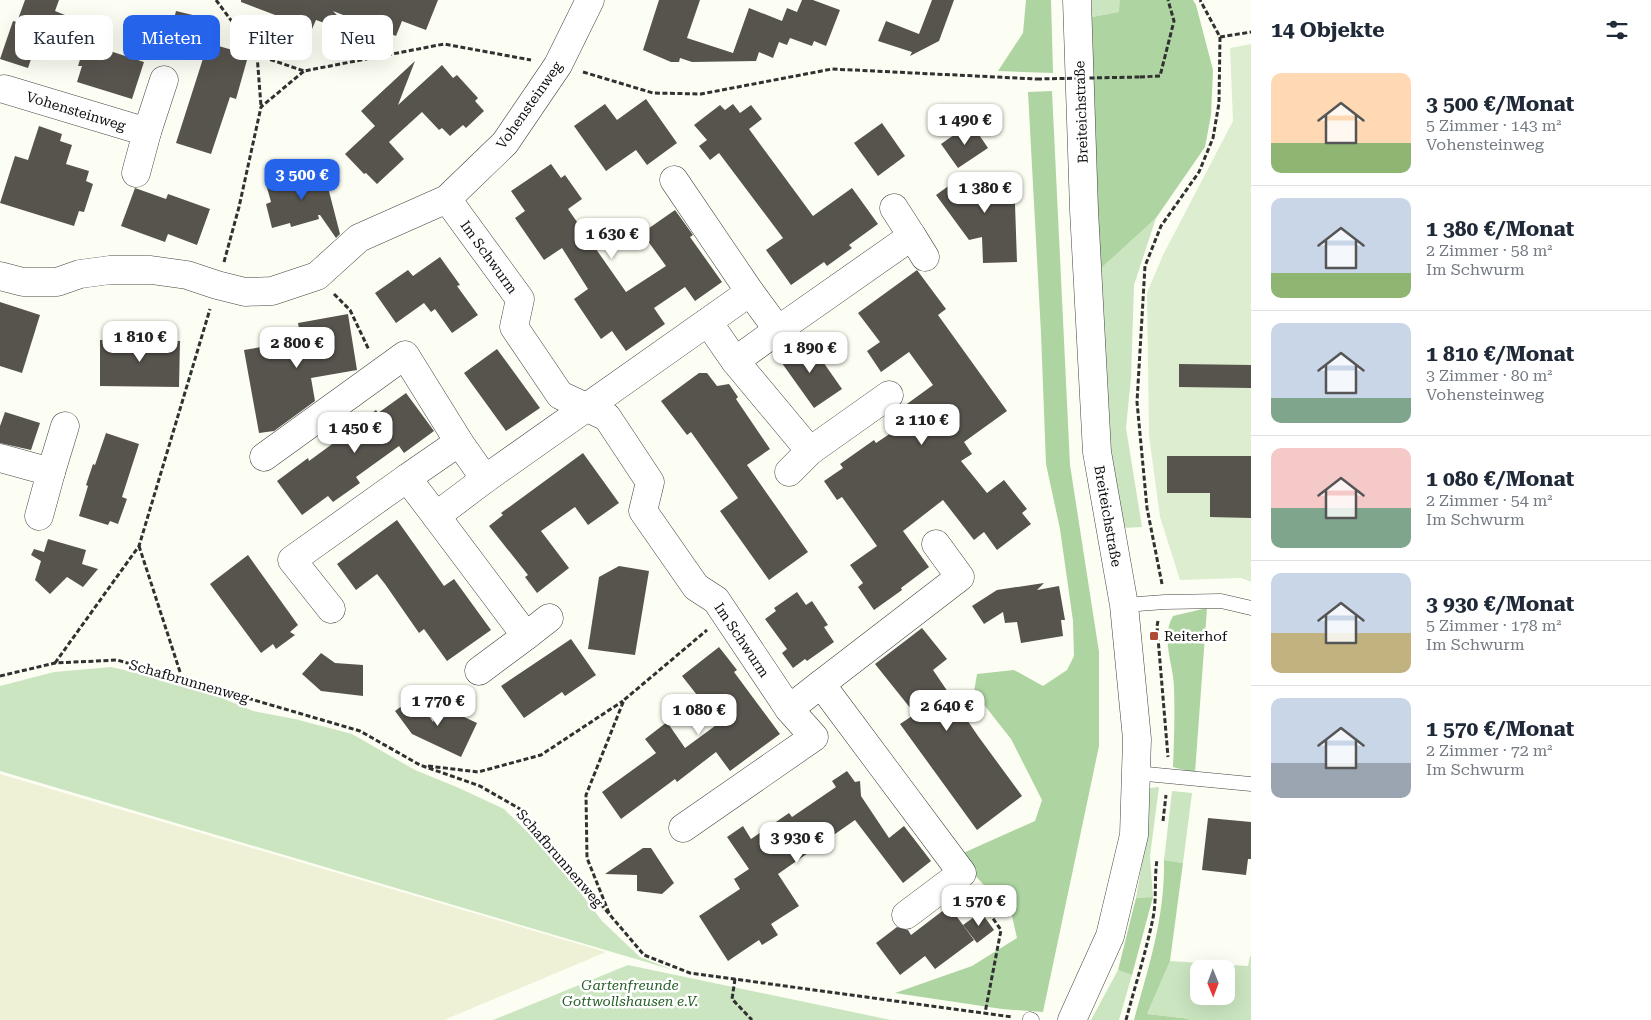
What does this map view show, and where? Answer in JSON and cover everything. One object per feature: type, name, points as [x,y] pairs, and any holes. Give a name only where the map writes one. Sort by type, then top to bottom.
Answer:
[{"type":"street","name":"Vohensteinweg","points":[[0,276],[23,282],[57,282],[80,274],[110,270],[151,270],[187,276],[245,292],[272,291],[316,276],[359,238],[446,199],[505,144],[558,65],[590,0]]},
{"type":"street","name":"Breiteichstraße","points":[[1072,1020],[1110,936],[1134,835],[1136,773],[1136,740],[1124,605],[1097,452],[1084,210],[1077,0]]},
{"type":"street","points":[[136,173],[164,80]]},
{"type":"street","name":"Vohensteinweg","points":[[2,93],[147,132]]},
{"type":"street","points":[[674,180],[778,330]]},
{"type":"street","name":"Im Schwurm","points":[[446,199],[520,298],[514,328],[560,395],[607,417],[650,482],[643,511],[696,587],[716,600],[789,709],[814,737]]},
{"type":"street","points":[[736,361],[778,330],[919,247],[894,208]]},
{"type":"street","points":[[436,516],[485,479],[750,292]]},
{"type":"street","points":[[708,322],[736,361],[810,451]]},
{"type":"street","points":[[264,457],[413,350],[459,442],[485,479]]},
{"type":"street","points":[[790,472],[810,451],[889,394]]},
{"type":"street","points":[[39,516],[64,426]]},
{"type":"street","points":[[331,609],[292,560],[459,442]]},
{"type":"street","points":[[0,458],[51,472]]},
{"type":"street","points":[[407,478],[526,636]]},
{"type":"street","points":[[789,709],[960,577],[936,544]]},
{"type":"street","points":[[479,671],[549,618]]},
{"type":"street","points":[[821,684],[962,874],[906,915]]},
{"type":"street","points":[[683,828],[846,716]]},
{"type":"lane","points":[[1124,605],[1221,601],[1251,608]]},
{"type":"lane","points":[[1136,773],[1251,784]]},
{"type":"path","points":[[216,0],[230,19]]},
{"type":"path","points":[[261,107],[304,71],[444,44],[558,65],[653,92],[701,94],[832,69],[1037,79],[1160,76],[1174,21],[1168,0]]},
{"type":"path","points":[[1165,602],[1148,508],[1137,402],[1145,266],[1162,226],[1199,172],[1213,138],[1219,102],[1220,37],[1200,0]]},
{"type":"path","points":[[1220,37],[1251,32]]},
{"type":"path","points":[[55,663],[139,546],[239,207],[261,107],[257,60]]},
{"type":"path","points":[[272,60],[304,71]]},
{"type":"path","points":[[316,276],[350,310],[380,373]]},
{"type":"path","points":[[139,546],[182,678]]},
{"type":"path","points":[[420,765],[478,772],[541,755],[624,700],[726,614]]},
{"type":"path","name":"Schafbrunnenweg","points":[[0,676],[55,663],[117,660],[360,731],[420,765],[480,786],[520,809],[644,956],[690,973],[1031,1020]]},
{"type":"path","points":[[610,916],[587,858],[586,796],[624,700]]},
{"type":"path","points":[[962,874],[1001,930],[985,1013]]},
{"type":"path","points":[[735,979],[732,999],[752,1020]]},
{"type":"green space","points":[[1026,0],[1051,0],[1053,73],[998,71],[1023,33]]},
{"type":"green space","points":[[1092,0],[1120,0],[1120,12],[1092,17]]},
{"type":"green space","points":[[1120,0],[1193,0],[1196,5],[1213,70],[1211,115],[1205,147],[1156,218],[1098,271],[1094,179],[1092,17],[1119,12]]},
{"type":"green space","points":[[1251,44],[1251,582],[1241,578],[1180,580],[1160,517],[1149,436],[1147,293],[1163,255],[1233,121],[1230,48]]},
{"type":"green space","points":[[1052,91],[1070,465],[1099,652],[1099,746],[1043,1012],[1002,1009],[895,993],[972,966],[1017,938],[1012,916],[972,872],[961,854],[1035,821],[1042,800],[1011,739],[974,692],[977,674],[1014,670],[1043,686],[1067,670],[1074,656],[1073,621],[1060,529],[1046,464],[1028,92]]},
{"type":"green space","points":[[1156,218],[1134,285],[1131,378],[1126,428],[1142,527],[1122,528],[1106,452],[1098,271]]},
{"type":"green space","points":[[1207,608],[1195,773],[1173,767],[1174,688],[1168,633],[1169,624],[1173,616]]},
{"type":"green space","points":[[111,667],[191,685],[253,711],[295,719],[352,734],[415,770],[504,809],[555,859],[602,921],[640,957],[673,970],[0,771],[0,686],[54,672]]},
{"type":"green space","points":[[0,774],[606,952],[444,1020],[0,1020]]},
{"type":"green space","points":[[1159,787],[1150,856],[1153,897],[1136,898],[1145,846],[1150,788]]},
{"type":"green space","points":[[1172,791],[1192,793],[1183,863],[1164,860]]},
{"type":"green space","points":[[1164,860],[1183,863],[1170,961],[1147,1014],[1191,1020],[1134,1020],[1159,921],[1164,881]]},
{"type":"green space","points":[[1153,897],[1132,975],[1118,970],[1136,898]]},
{"type":"green space","points":[[1251,956],[1251,1020],[1191,1020],[1147,1014],[1170,961],[1190,962],[1190,1005],[1235,1005],[1235,965],[1248,966]]},
{"type":"green space","name":"Gartenfreunde Gottwollshausen e.V.","points":[[628,965],[891,1020],[493,1020]]},
{"type":"green space","points":[[1118,970],[1132,975],[1119,1020],[1091,1020]]},
{"type":"building","points":[[25,0],[59,0],[55,11],[65,15],[20,15]]},
{"type":"building","points":[[241,0],[438,0],[426,30],[402,21],[396,36],[393,35],[393,15],[343,15],[333,11],[337,15],[322,15],[322,22],[316,20],[312,29],[312,15],[275,15],[241,2]]},
{"type":"building","points":[[659,0],[700,0],[687,38],[733,53],[749,8],[782,21],[787,8],[797,12],[802,0],[813,0],[840,10],[826,46],[814,41],[812,46],[790,38],[787,45],[779,42],[773,58],[759,52],[756,61],[692,62],[680,58],[679,62],[671,62],[643,50]]},
{"type":"building","points":[[932,0],[954,0],[939,41],[910,56],[912,52],[878,41],[886,21],[919,34]]},
{"type":"building","points":[[176,11],[193,15],[175,15]]},
{"type":"building","points":[[13,21],[15,22],[15,60],[31,60],[28,68],[0,59]]},
{"type":"building","points":[[220,46],[230,49],[230,60],[247,60],[236,99],[230,97],[211,154],[176,143],[203,60],[220,60]]},
{"type":"building","points":[[113,52],[123,55],[123,60],[144,62],[132,99],[77,82],[82,66],[78,66],[80,60],[113,60]]},
{"type":"building","points":[[415,61],[398,105],[442,65],[453,78],[457,75],[478,98],[475,101],[484,111],[466,128],[463,125],[450,136],[442,128],[439,130],[422,112],[389,142],[404,159],[377,184],[366,173],[364,174],[345,154],[375,126],[361,111]]},
{"type":"building","points":[[646,99],[677,143],[647,165],[636,150],[606,171],[574,126],[605,104],[617,120]]},
{"type":"building","points":[[733,104],[740,113],[751,105],[762,119],[749,129],[813,216],[852,188],[878,224],[849,245],[852,248],[827,266],[824,262],[791,285],[766,250],[783,238],[719,153],[710,160],[699,146],[707,140],[694,125],[720,105],[725,110]]},
{"type":"building","points":[[882,123],[905,156],[878,176],[854,143]]},
{"type":"building","points":[[971,123],[988,148],[958,168],[941,144]]},
{"type":"building","points":[[39,126],[62,134],[60,141],[72,145],[66,164],[89,171],[86,181],[93,184],[84,212],[79,211],[74,226],[0,203],[15,156],[28,160]]},
{"type":"building","points":[[551,164],[561,178],[565,175],[582,199],[568,209],[626,292],[666,266],[642,233],[675,210],[693,235],[690,237],[722,282],[695,301],[685,287],[654,308],[665,324],[626,351],[612,331],[601,339],[574,299],[588,289],[562,248],[544,260],[515,218],[525,211],[511,191]]},
{"type":"building","points":[[323,168],[340,234],[336,238],[320,215],[318,215],[319,219],[291,227],[290,223],[272,228],[266,204],[271,202],[266,184]]},
{"type":"building","points":[[1009,172],[1015,204],[1017,262],[983,263],[982,237],[969,240],[936,195],[954,182]]},
{"type":"building","points":[[135,188],[166,199],[168,194],[210,209],[197,245],[168,234],[165,242],[121,226]]},
{"type":"building","points":[[440,257],[460,285],[457,286],[478,315],[452,333],[435,309],[431,312],[424,303],[396,323],[375,293],[408,270],[413,276]]},
{"type":"building","points":[[917,270],[946,309],[938,315],[1007,411],[964,442],[972,454],[961,461],[987,493],[1004,480],[1027,509],[1022,513],[1031,524],[997,550],[984,532],[974,540],[943,500],[903,531],[929,567],[874,610],[858,587],[863,583],[850,565],[877,546],[842,497],[837,500],[824,481],[843,468],[840,464],[874,440],[876,443],[909,421],[900,409],[933,385],[909,352],[881,372],[867,351],[880,342],[858,313]]},
{"type":"building","points":[[0,302],[40,315],[22,373],[0,366]]},
{"type":"building","points":[[348,314],[357,370],[311,378],[315,401],[274,431],[259,433],[244,350],[301,340],[298,323]]},
{"type":"building","points":[[807,339],[842,389],[814,408],[779,359]]},
{"type":"building","points":[[100,340],[180,341],[179,387],[100,386]]},
{"type":"building","points":[[497,349],[540,408],[506,431],[464,373]]},
{"type":"building","points":[[1179,364],[1251,365],[1251,388],[1179,387]]},
{"type":"building","points":[[699,373],[707,373],[717,386],[729,384],[738,397],[736,399],[770,449],[747,465],[808,552],[769,580],[720,511],[738,498],[691,432],[687,435],[661,401]]},
{"type":"building","points":[[406,393],[434,431],[404,453],[399,446],[356,477],[360,483],[333,502],[328,496],[302,515],[277,481],[308,458],[309,461],[376,410],[378,413]]},
{"type":"building","points":[[5,412],[40,423],[31,450],[0,443],[0,426]]},
{"type":"building","points":[[106,433],[139,444],[122,497],[127,499],[118,524],[110,521],[108,525],[79,516],[88,486],[86,485]]},
{"type":"building","points":[[583,453],[619,503],[588,525],[575,507],[541,531],[569,568],[537,593],[525,577],[528,575],[489,526],[503,515],[501,513]]},
{"type":"building","points":[[1167,456],[1251,456],[1251,518],[1210,517],[1210,493],[1167,493]]},
{"type":"building","points":[[397,520],[444,586],[454,579],[491,630],[447,661],[424,629],[419,633],[377,574],[356,590],[337,564]]},
{"type":"building","points":[[48,539],[86,550],[82,564],[98,569],[83,587],[67,577],[50,594],[35,580],[41,561],[31,555],[34,549],[44,552]]},
{"type":"building","points":[[248,555],[298,625],[290,632],[295,635],[276,649],[273,644],[261,653],[210,584]]},
{"type":"building","points":[[619,566],[649,571],[635,655],[588,649],[599,577]]},
{"type":"building","points":[[1044,583],[1037,590],[1059,586],[1065,620],[1061,620],[1063,636],[1021,643],[1017,622],[1005,623],[1003,612],[984,624],[972,606],[997,590]]},
{"type":"building","points":[[797,592],[806,605],[812,601],[828,625],[824,627],[834,642],[807,661],[805,659],[793,668],[782,653],[787,649],[765,619],[776,611],[774,608]]},
{"type":"building","points":[[922,628],[947,659],[933,670],[1022,796],[977,830],[900,724],[915,714],[875,664]]},
{"type":"building","points":[[571,639],[596,675],[565,696],[562,692],[524,718],[501,686]]},
{"type":"building","points":[[719,647],[737,670],[734,672],[780,734],[730,771],[716,752],[677,782],[675,779],[621,819],[602,792],[656,753],[645,739],[667,722],[685,748],[719,723],[682,676]]},
{"type":"building","points":[[321,653],[335,663],[363,665],[363,696],[321,691],[302,674]]},
{"type":"building","points":[[415,696],[433,722],[441,706],[477,723],[461,757],[412,734],[395,711]]},
{"type":"building","points":[[847,771],[855,782],[860,781],[861,796],[889,838],[904,826],[931,861],[903,883],[855,820],[778,874],[799,906],[771,924],[778,935],[762,945],[759,940],[728,961],[699,916],[740,889],[734,879],[749,869],[727,837],[743,826],[751,839],[789,813],[792,817],[836,787],[832,781]]},
{"type":"building","points":[[1208,818],[1251,822],[1251,859],[1248,859],[1246,875],[1202,870]]},
{"type":"building","points":[[643,848],[651,848],[674,883],[662,894],[637,891],[637,875],[605,874]]},
{"type":"building","points":[[949,906],[974,940],[935,969],[925,956],[900,975],[876,943],[897,927],[908,930],[911,935]]},
{"type":"building","points":[[981,912],[994,930],[977,943],[963,925]]},
{"type":"place","name":"Reiterhof","points":[[1154,636]]}]
